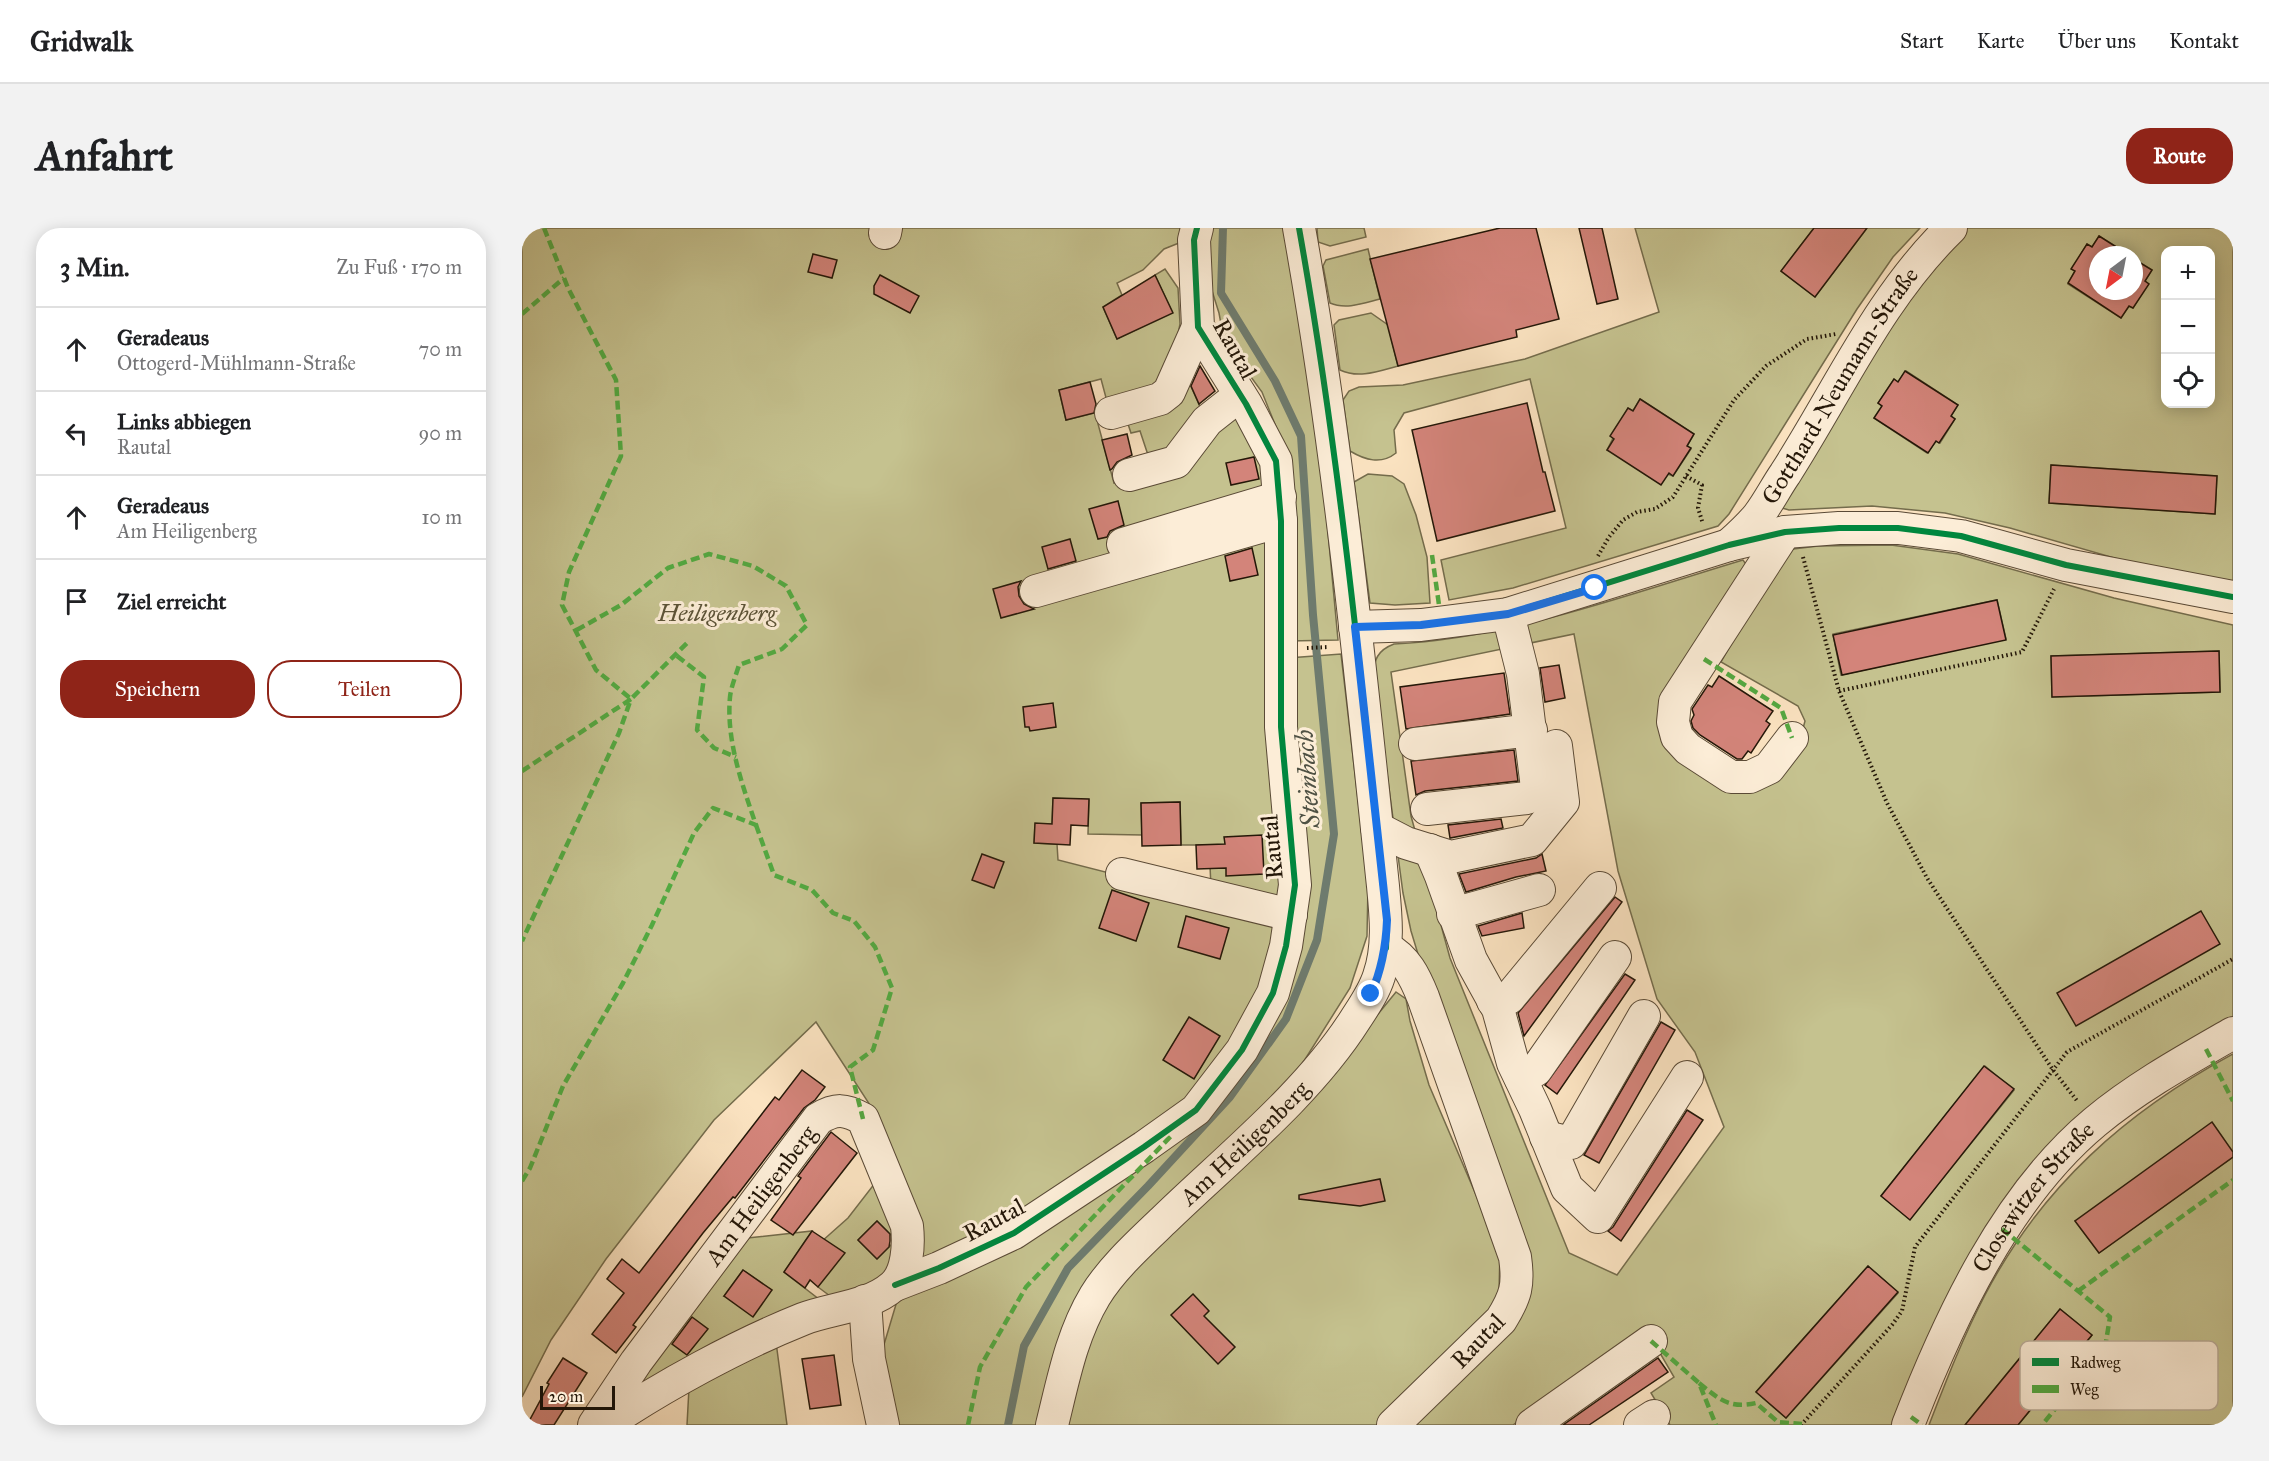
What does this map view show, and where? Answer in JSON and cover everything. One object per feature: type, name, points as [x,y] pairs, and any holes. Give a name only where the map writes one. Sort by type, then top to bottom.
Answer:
[{"type":"street","name":"Rautal","points":[[895,1285],[939,1268],[1014,1233],[1196,1110],[1242,1050],[1273,993],[1286,946],[1295,885],[1281,727],[1281,509],[1276,461],[1240,395],[1198,327],[1194,252],[1197,228]]},
{"type":"street","points":[[1299,228],[1316,319],[1341,499],[1387,920],[1386,948]]},
{"type":"street","name":"Gotthard-Neumann-Straße","points":[[1720,548],[1758,516],[1805,443],[1863,341],[1889,301],[1931,247],[1951,228]]},
{"type":"street","points":[[1111,413],[1160,399],[1169,392],[1198,327]]},
{"type":"street","points":[[1129,475],[1176,462],[1207,422],[1240,395]]},
{"type":"street","points":[[1123,544],[1281,509]]},
{"type":"street","points":[[1036,591],[1281,509]]},
{"type":"street","points":[[1355,627],[1421,625],[1508,614],[1720,548],[1785,532],[1839,528],[1898,528],[1961,537],[2066,565],[2233,597]]},
{"type":"street","points":[[1785,532],[1675,702],[1673,722],[1677,737],[1688,749],[1731,777],[1750,777],[1769,768],[1792,738]]},
{"type":"street","points":[[1377,828],[1406,843],[1451,857],[1532,840],[1563,802],[1523,674],[1508,614]]},
{"type":"street","points":[[1415,744],[1543,738]]},
{"type":"street","points":[[1427,809],[1527,798],[1537,788],[1543,738]]},
{"type":"street","points":[[1430,850],[1442,876],[1453,914],[1471,960],[1498,1009],[1513,1063],[1567,1188],[1598,1217],[1687,1077]]},
{"type":"street","points":[[1122,874],[1291,915]]},
{"type":"street","points":[[1493,1001],[1509,998],[1600,888]]},
{"type":"street","points":[[1453,914],[1539,890]]},
{"type":"street","name":"Rautal","points":[[1386,948],[1396,953],[1405,963],[1424,997],[1515,1257],[1517,1272],[1517,1289],[1501,1320],[1393,1425]]},
{"type":"street","name":"Am Heiligenberg","points":[[1052,1425],[1074,1339],[1095,1295],[1131,1252],[1308,1081],[1343,1038],[1371,994],[1379,976],[1386,948]]},
{"type":"street","points":[[1521,1079],[1536,1070],[1615,957]]},
{"type":"street","points":[[1546,1137],[1571,1143],[1644,1016]]},
{"type":"street","name":"Closewitzer Straße","points":[[1908,1425],[1964,1296],[2002,1229],[2040,1177],[2095,1122],[2157,1078],[2233,1033]]},
{"type":"street","name":"Am Heiligenberg","points":[[594,1425],[636,1362],[818,1119],[831,1111],[849,1111],[863,1119],[908,1226],[909,1244],[902,1272],[895,1285]]},
{"type":"street","points":[[605,1425],[752,1342],[804,1319],[865,1301],[882,1294],[895,1285]]},
{"type":"street","points":[[865,1301],[869,1359],[883,1425]]},
{"type":"street","points":[[1532,1425],[1651,1341]]},
{"type":"path","points":[[1595,588],[1591,568],[1609,537],[1623,520],[1637,512],[1655,509],[1673,497],[1734,400],[1766,366],[1807,339],[1839,333],[1863,341]]},
{"type":"path","points":[[1686,476],[1702,485],[1698,508],[1720,548]]},
{"type":"path","points":[[1803,558],[1839,691],[1887,803],[1927,878],[2053,1070],[2081,1105]]},
{"type":"path","points":[[1839,691],[2022,652],[2066,565]]},
{"type":"path","points":[[1299,648],[1325,647]]},
{"type":"path","points":[[1801,1425],[1902,1311],[1914,1247],[2067,1052],[2233,959]]},
{"type":"green space","name":"Heiligenberg","points":[[522,228],[1189,228],[1189,239],[1164,249],[1143,270],[1117,283],[1122,295],[1103,307],[1117,339],[1172,312],[1155,275],[1165,269],[1178,288],[1180,324],[1169,380],[1109,409],[1101,379],[1059,390],[1066,420],[1098,412],[1098,424],[1114,483],[1176,468],[1240,405],[1261,446],[1285,905],[1211,887],[1209,845],[1181,845],[1180,802],[1141,803],[1142,835],[1088,834],[1089,800],[1053,798],[1052,824],[1035,824],[1034,843],[1057,844],[1058,860],[1282,917],[1285,995],[1288,658],[1341,654],[1368,885],[1367,936],[1350,988],[1292,1080],[1121,1244],[1041,1425],[894,1425],[880,1358],[900,1291],[889,1155],[870,1105],[816,1022],[714,1120],[606,1259],[551,1340],[522,1397]]},
{"type":"green space","points":[[1206,228],[1284,228],[1321,457],[1338,640],[1289,641],[1280,437],[1262,392],[1224,340],[1219,313],[1207,275]]},
{"type":"green space","points":[[1317,228],[1364,228],[1366,237],[1330,246],[1318,242]]},
{"type":"green space","points":[[1635,228],[1814,228],[1781,271],[1815,297],[1867,228],[1920,228],[1893,257],[1857,309],[1729,514],[1718,526],[1513,588],[1449,600],[1441,560],[1566,528],[1530,379],[1404,413],[1394,430],[1396,453],[1379,460],[1367,459],[1350,451],[1343,400],[1349,391],[1359,387],[1403,385],[1525,359],[1659,312]],"holes":[[[1640,399],[1694,434],[1687,446],[1691,449],[1673,476],[1607,450],[1628,408],[1633,411]]]},
{"type":"green space","points":[[1963,228],[2233,228],[2233,586],[2149,568],[2010,528],[1945,513],[1872,506],[1789,510],[1782,508],[1876,334]],"holes":[[[1906,371],[1958,405],[1951,416],[1955,419],[1940,443],[1936,441],[1927,453],[1874,418],[1882,406],[1878,403],[1894,379],[1898,382]],[[2051,465],[2217,476],[2215,514],[2049,503]]]},
{"type":"green space","points":[[1368,249],[1380,299],[1349,306],[1330,303],[1323,266],[1326,260]]},
{"type":"green space","points":[[1371,313],[1388,325],[1398,366],[1362,374],[1340,370],[1334,325],[1339,320]]},
{"type":"green space","points":[[1185,373],[1205,418],[1155,459],[1147,452],[1140,431],[1131,433],[1125,415]]},
{"type":"green space","points":[[1368,474],[1392,476],[1404,484],[1416,515],[1427,557],[1430,603],[1395,605],[1370,603],[1354,482]]},
{"type":"green space","points":[[1891,545],[1958,554],[2114,598],[2233,625],[2233,1018],[2077,1122],[1894,1425],[1670,1425],[1651,1393],[1674,1377],[1646,1329],[1513,1425],[1409,1425],[1524,1304],[1411,931],[1403,893],[1374,676],[1376,660],[1384,649],[1394,644],[1438,640],[1527,624],[1743,560],[1748,567],[1665,710],[1720,780],[1801,736],[1805,721],[1798,706],[1721,662],[1785,550],[1818,546]],"holes":[[[1997,600],[2006,639],[1841,675],[1833,634]],[[1574,634],[1618,871],[1657,999],[1695,1052],[1724,1127],[1617,1275],[1569,1253],[1450,958],[1411,816],[1391,672]],[[2219,651],[2220,692],[2052,697],[2051,656]],[[1985,1066],[2014,1090],[1910,1219],[1881,1196]],[[1868,1266],[1898,1293],[1786,1418],[1756,1392]]]},
{"type":"green space","points":[[1396,992],[1406,999],[1410,1021],[1429,1085],[1500,1251],[1499,1292],[1491,1310],[1377,1425],[1068,1425],[1082,1345],[1103,1301],[1374,1019]]},
{"type":"green space","points":[[2233,1054],[2233,1152],[2075,1221],[2099,1253],[2233,1157],[2233,1425],[2018,1425],[2030,1410],[2218,1410],[2218,1341],[2087,1341],[2092,1335],[2060,1309],[2034,1341],[2020,1341],[2020,1358],[1965,1425],[1929,1425],[1955,1359],[1985,1295],[2033,1220],[2060,1186],[2090,1155],[2157,1101]]},
{"type":"green space","points":[[882,1174],[902,1232],[889,1276],[834,1299],[818,1287],[821,1242],[848,1218]],"holes":[[[877,1221],[896,1240],[877,1259],[858,1240]]]},
{"type":"green space","points":[[812,1231],[784,1272],[824,1303],[620,1395],[738,1239]],"holes":[[[743,1270],[771,1290],[724,1296]]]},
{"type":"green space","points":[[776,1342],[787,1425],[687,1425],[689,1388]]},
{"type":"building","points":[[1500,228],[1536,228],[1559,319],[1516,330],[1517,337],[1398,366],[1370,259]]},
{"type":"building","points":[[1579,228],[1602,228],[1618,299],[1597,304]]},
{"type":"building","points":[[1814,228],[1867,228],[1815,297],[1781,271]]},
{"type":"building","points":[[2099,236],[2115,246],[2093,246]]},
{"type":"building","points":[[2087,244],[2090,246],[2089,297],[2068,283],[2075,271],[2071,269]]},
{"type":"building","points":[[813,254],[837,260],[832,278],[808,272]]},
{"type":"building","points":[[2143,264],[2152,270],[2145,281],[2149,284],[2143,293]]},
{"type":"building","points":[[880,275],[919,296],[910,313],[874,294],[874,286]]},
{"type":"building","points":[[1155,275],[1173,313],[1117,339],[1103,307]]},
{"type":"building","points":[[2094,300],[2138,300],[2133,308],[2129,306],[2121,318]]},
{"type":"building","points":[[1200,366],[1215,391],[1199,404],[1191,386]]},
{"type":"building","points":[[1905,371],[1958,405],[1951,416],[1955,419],[1939,443],[1936,441],[1928,453],[1874,418],[1882,406],[1878,403],[1894,379],[1898,382]]},
{"type":"building","points":[[1090,382],[1096,404],[1094,413],[1066,420],[1059,390]]},
{"type":"building","points":[[1640,399],[1694,434],[1687,446],[1691,448],[1673,476],[1669,473],[1661,485],[1607,450],[1614,439],[1610,436],[1628,408],[1633,411]]},
{"type":"building","points":[[1527,403],[1543,472],[1545,472],[1555,511],[1437,541],[1412,430]]},
{"type":"building","points":[[1127,434],[1132,455],[1117,462],[1110,470],[1102,440]]},
{"type":"building","points":[[1254,457],[1259,479],[1231,485],[1226,463]]},
{"type":"building","points":[[2051,465],[2217,476],[2215,514],[2049,503]]},
{"type":"building","points":[[1118,501],[1124,525],[1110,531],[1107,537],[1098,539],[1089,509]]},
{"type":"building","points":[[1070,539],[1076,561],[1048,569],[1042,547]]},
{"type":"building","points":[[1252,548],[1258,575],[1230,581],[1225,556]]},
{"type":"building","points":[[1021,581],[1018,587],[1019,596],[1024,604],[1034,609],[1001,618],[993,589]]},
{"type":"building","points":[[1997,600],[2006,640],[1842,675],[1833,635]]},
{"type":"building","points":[[2219,651],[2220,692],[2052,697],[2051,656]]},
{"type":"building","points":[[1559,665],[1565,698],[1545,702],[1540,668]]},
{"type":"building","points":[[1504,673],[1510,714],[1406,729],[1400,687]]},
{"type":"building","points":[[1719,676],[1773,711],[1766,721],[1770,724],[1751,753],[1748,751],[1742,759],[1737,759],[1700,735],[1693,728],[1691,721],[1694,715],[1692,709],[1708,685],[1712,687]]},
{"type":"building","points":[[1053,703],[1056,727],[1030,731],[1029,727],[1025,727],[1023,707]]},
{"type":"building","points":[[1514,750],[1518,781],[1425,791],[1416,795],[1411,761]]},
{"type":"building","points":[[1053,798],[1089,799],[1088,826],[1071,825],[1070,845],[1034,843],[1035,823],[1052,824]]},
{"type":"building","points":[[1180,802],[1181,845],[1142,846],[1141,803]]},
{"type":"building","points":[[1501,819],[1503,828],[1450,838],[1448,825]]},
{"type":"building","points":[[1262,835],[1264,874],[1226,876],[1226,868],[1197,869],[1196,845],[1225,844],[1224,837]]},
{"type":"building","points":[[982,854],[1004,862],[994,888],[972,880]]},
{"type":"building","points":[[1542,854],[1546,871],[1516,877],[1466,892],[1459,874],[1536,858]]},
{"type":"building","points":[[1112,890],[1149,903],[1136,941],[1099,928]]},
{"type":"building","points":[[1615,897],[1622,902],[1524,1036],[1518,1013]]},
{"type":"building","points":[[2201,911],[2220,944],[2076,1026],[2057,993]]},
{"type":"building","points":[[1522,913],[1524,928],[1482,936],[1478,926]]},
{"type":"building","points":[[1186,916],[1229,928],[1220,959],[1178,947]]},
{"type":"building","points":[[1625,974],[1635,980],[1557,1094],[1545,1085]]},
{"type":"building","points":[[1189,1017],[1220,1036],[1194,1079],[1163,1060]]},
{"type":"building","points":[[1661,1022],[1675,1030],[1599,1163],[1584,1155]]},
{"type":"building","points":[[1984,1066],[2014,1089],[1910,1220],[1881,1196]]},
{"type":"building","points":[[802,1070],[825,1087],[815,1100],[804,1108],[735,1198],[733,1197],[703,1233],[633,1325],[636,1327],[616,1353],[592,1334],[624,1293],[607,1279],[622,1259],[639,1273],[775,1097],[779,1100]]},
{"type":"building","points":[[1687,1110],[1703,1120],[1621,1241],[1608,1231],[1613,1227]]},
{"type":"building","points":[[2212,1122],[2233,1152],[2233,1157],[2099,1253],[2075,1221]]},
{"type":"building","points":[[831,1132],[857,1153],[793,1235],[771,1220],[801,1178],[798,1176]]},
{"type":"building","points":[[1380,1179],[1385,1201],[1360,1206],[1299,1199],[1299,1195]]},
{"type":"building","points":[[877,1221],[890,1234],[890,1241],[889,1247],[877,1259],[858,1240]]},
{"type":"building","points":[[812,1231],[845,1253],[818,1287],[810,1280],[805,1288],[784,1272]]},
{"type":"building","points":[[1868,1266],[1898,1292],[1786,1418],[1756,1392]]},
{"type":"building","points":[[743,1270],[772,1290],[753,1317],[724,1296]]},
{"type":"building","points":[[1193,1294],[1209,1311],[1204,1316],[1235,1347],[1218,1364],[1171,1315]]},
{"type":"building","points":[[2060,1309],[2092,1335],[2087,1341],[2034,1341]]},
{"type":"building","points":[[692,1317],[708,1329],[687,1355],[672,1344]]},
{"type":"building","points":[[834,1355],[841,1405],[810,1409],[802,1359]]},
{"type":"building","points":[[563,1358],[587,1373],[554,1425],[527,1425],[549,1384],[547,1383]]},
{"type":"building","points":[[1658,1358],[1668,1372],[1589,1425],[1563,1425]]},
{"type":"building","points":[[2020,1358],[2020,1410],[2030,1410],[2018,1425],[1965,1425]]},
{"type":"waterway","name":"Steinbach","points":[[1008,1425],[1024,1346],[1068,1268],[1230,1097],[1286,1019],[1317,940],[1334,834],[1313,615],[1301,436],[1275,381],[1221,293],[1223,228]]},
{"type":"marked path","points":[[544,228],[568,288],[616,380],[621,456],[569,572],[562,605],[596,670],[631,699],[687,643]]},
{"type":"marked path","points":[[522,314],[564,278]]},
{"type":"marked path","points":[[522,1181],[530,1168],[563,1086],[623,983],[694,833],[713,808],[756,825],[733,746],[729,713],[731,689],[739,665],[782,649],[807,625],[786,586],[753,566],[709,554],[668,568],[621,605],[575,631]]},
{"type":"marked path","points":[[1432,555],[1439,605]]},
{"type":"marked path","points":[[677,656],[704,677],[697,730],[714,748],[736,757]]},
{"type":"marked path","points":[[1704,659],[1781,708],[1792,738]]},
{"type":"marked path","points":[[522,771],[631,699],[619,733],[522,941]]},
{"type":"marked path","points":[[756,825],[774,875],[812,890],[833,913],[854,921],[875,947],[892,988],[873,1050],[850,1067],[863,1119]]},
{"type":"marked path","points":[[2206,1049],[2233,1101]]},
{"type":"marked path","points":[[968,1425],[980,1367],[1026,1287],[1171,1136]]},
{"type":"marked path","points":[[2078,1291],[2233,1180]]},
{"type":"marked path","points":[[2002,1229],[2110,1317],[2106,1341]]},
{"type":"marked path","points":[[1651,1341],[1699,1383],[1716,1425]]},
{"type":"marked path","points":[[1699,1383],[1731,1404],[1756,1403],[1778,1422],[1802,1424]]},
{"type":"marked path","points":[[2042,1425],[2054,1410]]},
{"type":"marked path","points":[[1911,1417],[1922,1425]]},
{"type":"cycle path","points":[[895,1285],[939,1268],[1014,1233],[1196,1110],[1242,1050],[1273,993],[1286,946],[1295,885],[1281,727],[1281,521],[1276,461],[1246,404],[1198,327],[1194,240],[1197,228]]},
{"type":"cycle path","points":[[1299,228],[1313,310],[1347,556],[1387,920],[1386,948]]},
{"type":"cycle path","points":[[1355,627],[1421,625],[1508,614],[1729,545],[1785,532],[1839,528],[1898,528],[1961,536],[2066,565],[2233,597]]},
{"type":"route","points":[[1371,994],[1379,976],[1386,948],[1387,920],[1355,627],[1421,625],[1508,614],[1595,588]]}]
